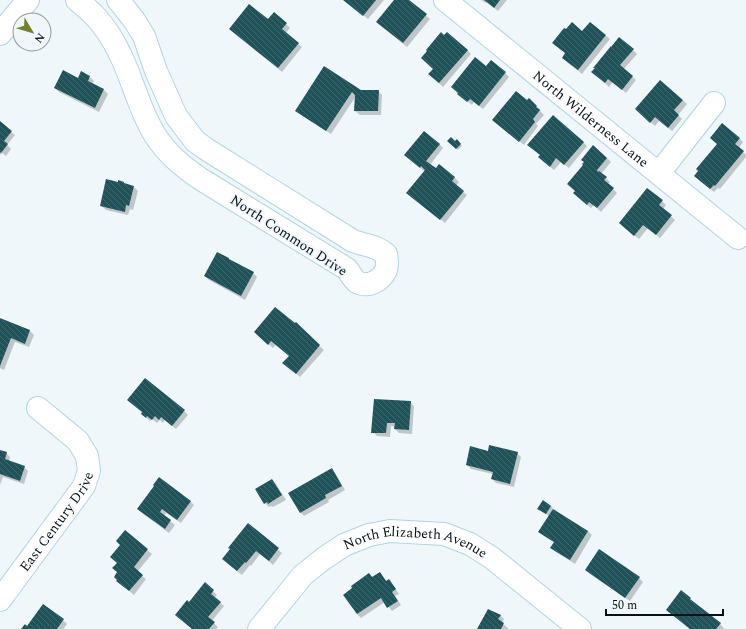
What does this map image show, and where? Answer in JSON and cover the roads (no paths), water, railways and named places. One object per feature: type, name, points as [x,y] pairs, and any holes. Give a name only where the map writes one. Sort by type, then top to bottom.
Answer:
[{"type":"street","points":[[0,34],[28,0]]},
{"type":"street","name":"North Common Drive","points":[[77,0],[104,28],[120,54],[148,123],[164,147],[182,166],[347,269],[357,282],[366,284],[374,283],[380,278],[385,271],[387,263],[386,254],[380,249],[353,241],[195,141],[176,116],[156,70],[144,36],[134,20],[118,0]]},
{"type":"street","name":"North Wilderness Lane","points":[[445,0],[738,238]]},
{"type":"street","points":[[659,173],[714,103]]},
{"type":"street","name":"East Century Drive","points":[[0,600],[84,486],[89,471],[87,456],[78,441],[38,408]]},
{"type":"street","name":"North Elizabeth Avenue","points":[[259,629],[303,575],[323,559],[344,545],[369,535],[390,531],[444,534],[470,544],[492,558],[580,629]]}]
